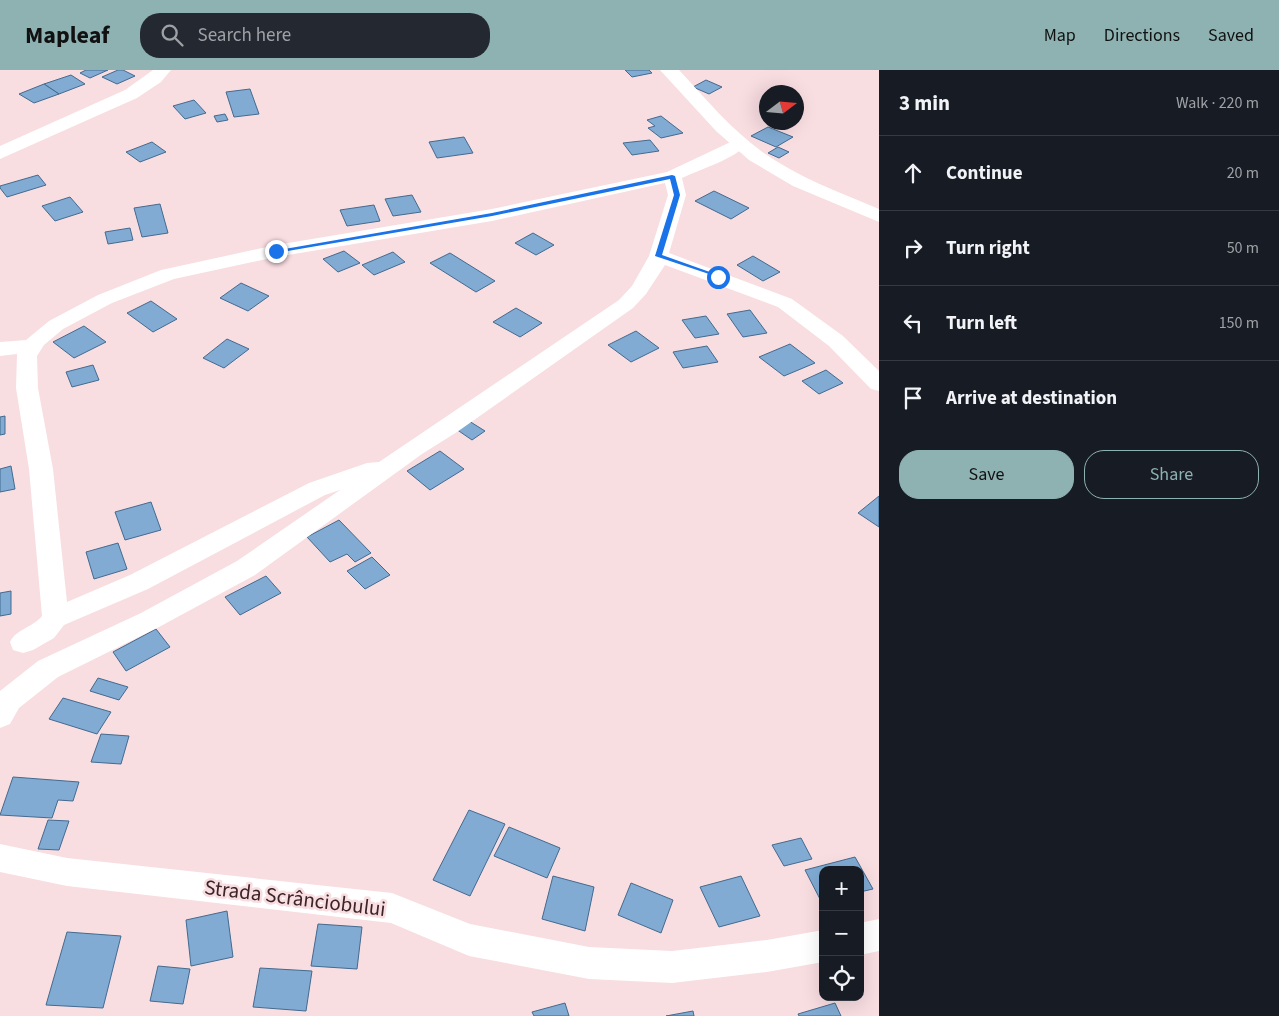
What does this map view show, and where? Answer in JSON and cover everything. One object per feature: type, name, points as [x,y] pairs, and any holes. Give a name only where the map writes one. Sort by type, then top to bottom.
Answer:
[{"type":"street","points":[[0,153],[131,94],[155,78],[162,70]]},
{"type":"street","points":[[669,70],[739,143],[778,171],[879,216]]},
{"type":"street","points":[[55,618],[41,470],[27,388],[26,356],[37,340],[56,325],[105,298],[168,274],[276,251],[492,215],[672,176],[725,152],[739,143]]},
{"type":"street","points":[[0,716],[10,700],[48,670],[150,620],[246,568],[393,463],[626,304],[639,290],[659,256],[677,195],[672,176]]},
{"type":"street","points":[[659,256],[785,303],[836,341],[879,384]]},
{"type":"street","points":[[0,349],[34,346]]},
{"type":"street","points":[[23,642],[45,631],[55,618],[139,582],[317,489],[393,463]]},
{"type":"street","name":"Strada Scrânciobului","points":[[0,858],[67,872],[392,908],[469,940],[589,963],[672,968],[767,956],[819,947]]},
{"type":"street","points":[[864,938],[879,935]]},
{"type":"building","points":[[86,70],[108,70],[90,78],[80,73]]},
{"type":"building","points":[[118,70],[123,70],[135,76],[117,84],[102,77]]},
{"type":"building","points":[[625,70],[649,70],[652,73],[632,77]]},
{"type":"building","points":[[71,75],[85,84],[59,94],[44,84]]},
{"type":"building","points":[[706,80],[722,87],[709,94],[693,87]]},
{"type":"building","points":[[44,84],[59,94],[34,103],[19,94]]},
{"type":"building","points":[[250,89],[259,114],[234,117],[226,92]]},
{"type":"building","points":[[194,100],[206,113],[185,119],[173,106]]},
{"type":"building","points":[[225,114],[228,120],[217,122],[214,116]]},
{"type":"building","points":[[661,116],[683,133],[661,138],[648,128],[655,126],[647,120]]},
{"type":"building","points":[[762,130],[776,130],[793,137],[776,147],[751,136]]},
{"type":"building","points":[[464,137],[473,153],[437,158],[429,142]]},
{"type":"building","points":[[650,140],[659,151],[632,155],[623,143]]},
{"type":"building","points":[[152,142],[166,152],[140,162],[126,152]]},
{"type":"building","points":[[778,147],[789,152],[779,158],[768,153]]},
{"type":"building","points":[[38,175],[46,185],[7,197],[0,188],[0,186]]},
{"type":"building","points":[[714,191],[749,208],[731,219],[695,201]]},
{"type":"building","points":[[412,195],[421,212],[393,216],[385,199]]},
{"type":"building","points":[[70,197],[83,212],[55,221],[42,206]]},
{"type":"building","points":[[160,204],[168,233],[142,237],[134,208]]},
{"type":"building","points":[[374,205],[380,221],[347,226],[340,210]]},
{"type":"building","points":[[130,228],[133,240],[108,244],[105,232]]},
{"type":"building","points":[[533,233],[554,245],[536,255],[515,243]]},
{"type":"building","points":[[344,251],[360,263],[338,272],[323,259]]},
{"type":"building","points":[[393,252],[405,262],[374,275],[362,265]]},
{"type":"building","points":[[450,253],[495,281],[476,292],[430,263]]},
{"type":"building","points":[[753,256],[780,272],[763,281],[737,265]]},
{"type":"building","points":[[241,283],[269,296],[248,311],[220,298]]},
{"type":"building","points":[[151,301],[177,319],[153,332],[127,313]]},
{"type":"building","points":[[516,308],[542,323],[520,337],[493,322]]},
{"type":"building","points":[[750,310],[767,333],[743,337],[727,314]]},
{"type":"building","points":[[706,316],[719,334],[695,338],[682,320]]},
{"type":"building","points":[[84,326],[106,342],[74,358],[53,342]]},
{"type":"building","points":[[636,331],[659,348],[631,362],[608,345]]},
{"type":"building","points":[[227,339],[249,349],[224,368],[203,358]]},
{"type":"building","points":[[790,344],[815,363],[784,376],[759,357]]},
{"type":"building","points":[[707,346],[718,362],[683,368],[673,352]]},
{"type":"building","points":[[93,365],[99,380],[72,387],[66,372]]},
{"type":"building","points":[[826,370],[843,383],[819,394],[802,381]]},
{"type":"building","points":[[5,416],[5,434],[0,435],[0,417]]},
{"type":"building","points":[[469,421],[485,431],[472,440],[456,429]]},
{"type":"building","points":[[440,451],[464,469],[430,490],[407,471]]},
{"type":"building","points":[[11,466],[15,489],[0,492],[0,469]]},
{"type":"building","points":[[879,496],[879,527],[858,513]]},
{"type":"building","points":[[151,502],[161,530],[125,540],[115,512]]},
{"type":"building","points":[[339,520],[371,553],[355,562],[347,554],[330,562],[307,537]]},
{"type":"building","points":[[118,543],[127,569],[94,579],[86,552]]},
{"type":"building","points":[[372,557],[390,575],[365,589],[347,571]]},
{"type":"building","points":[[266,576],[281,593],[240,615],[225,597]]},
{"type":"building","points":[[11,591],[11,614],[0,616],[0,593]]},
{"type":"building","points":[[156,629],[170,647],[126,671],[113,652]]},
{"type":"building","points":[[98,678],[128,687],[119,700],[90,691]]},
{"type":"building","points":[[63,698],[111,712],[97,734],[49,719]]},
{"type":"building","points":[[101,734],[129,736],[121,764],[91,762]]},
{"type":"building","points":[[13,777],[79,782],[73,801],[58,800],[52,818],[0,815]]},
{"type":"building","points":[[469,810],[505,824],[470,896],[433,880]]},
{"type":"building","points":[[48,820],[69,821],[59,850],[38,849]]},
{"type":"building","points":[[509,827],[560,848],[547,878],[494,856]]},
{"type":"building","points":[[801,838],[812,859],[784,866],[772,845]]},
{"type":"building","points":[[855,857],[860,866],[820,866]]},
{"type":"building","points":[[819,866],[819,897],[805,870]]},
{"type":"building","points":[[864,873],[873,889],[864,891]]},
{"type":"building","points":[[553,876],[594,887],[585,931],[542,919]]},
{"type":"building","points":[[741,876],[760,916],[719,927],[700,887]]},
{"type":"building","points":[[631,883],[673,900],[661,933],[618,915]]},
{"type":"building","points":[[227,911],[233,957],[191,966],[186,920]]},
{"type":"building","points":[[318,924],[362,927],[357,969],[311,966]]},
{"type":"building","points":[[67,932],[121,936],[103,1008],[46,1005]]},
{"type":"building","points":[[158,966],[190,969],[183,1004],[150,1001]]},
{"type":"building","points":[[260,968],[312,971],[306,1011],[253,1007]]},
{"type":"building","points":[[565,1003],[569,1016],[534,1016],[532,1012]]},
{"type":"building","points":[[835,1003],[841,1016],[799,1016],[798,1014]]},
{"type":"building","points":[[693,1011],[694,1016],[666,1016]]},
{"type":"route","points":[[276,251],[492,215],[672,176],[677,195],[659,256],[718,277]]}]
